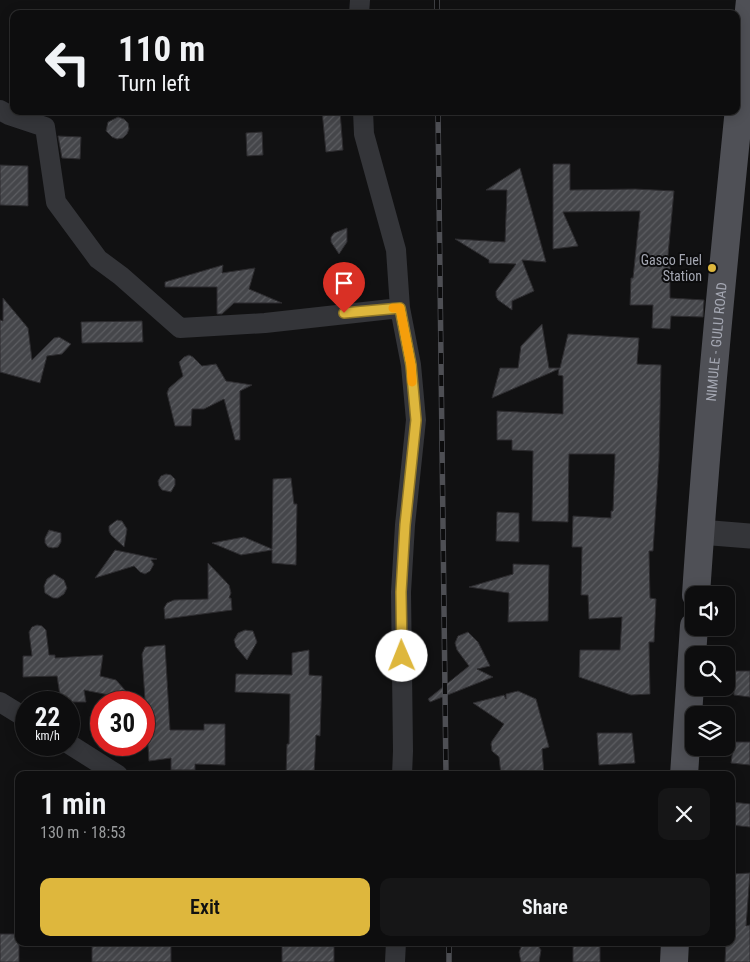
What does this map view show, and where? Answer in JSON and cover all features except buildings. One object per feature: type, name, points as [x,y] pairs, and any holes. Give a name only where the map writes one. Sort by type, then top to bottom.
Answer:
[{"type":"main road","name":"NIMULE - GULU ROAD","points":[[740,106],[750,0]]},
{"type":"main road","name":"NIMULE - GULU ROAD","points":[[697,586],[739,115]]},
{"type":"main road","points":[[684,771],[693,636]]},
{"type":"main road","points":[[674,962],[675,946]]},
{"type":"street","points":[[0,110],[45,127],[56,202],[98,259],[121,276],[180,328],[265,323],[400,308]]},
{"type":"street","points":[[363,115],[364,134],[396,250],[400,308],[411,365],[416,420],[405,525],[401,592],[404,751],[402,771]]},
{"type":"street","points":[[700,532],[750,536]]},
{"type":"street","points":[[0,702],[15,711]]},
{"type":"street","points":[[80,751],[112,771]]},
{"type":"street","points":[[395,962],[396,946]]},
{"type":"railway","points":[[437,0],[437,10]]},
{"type":"railway","points":[[438,115],[446,771]]},
{"type":"railway","points":[[449,946],[449,962]]},
{"type":"slow traffic","points":[[393,308],[400,308],[411,365],[412,382]]},
{"type":"place","name":"Gasco Fuel Station","points":[[712,268]]},
{"type":"route","points":[[344,313],[400,308],[411,365],[416,420],[405,525],[401,592],[402,656]]}]
